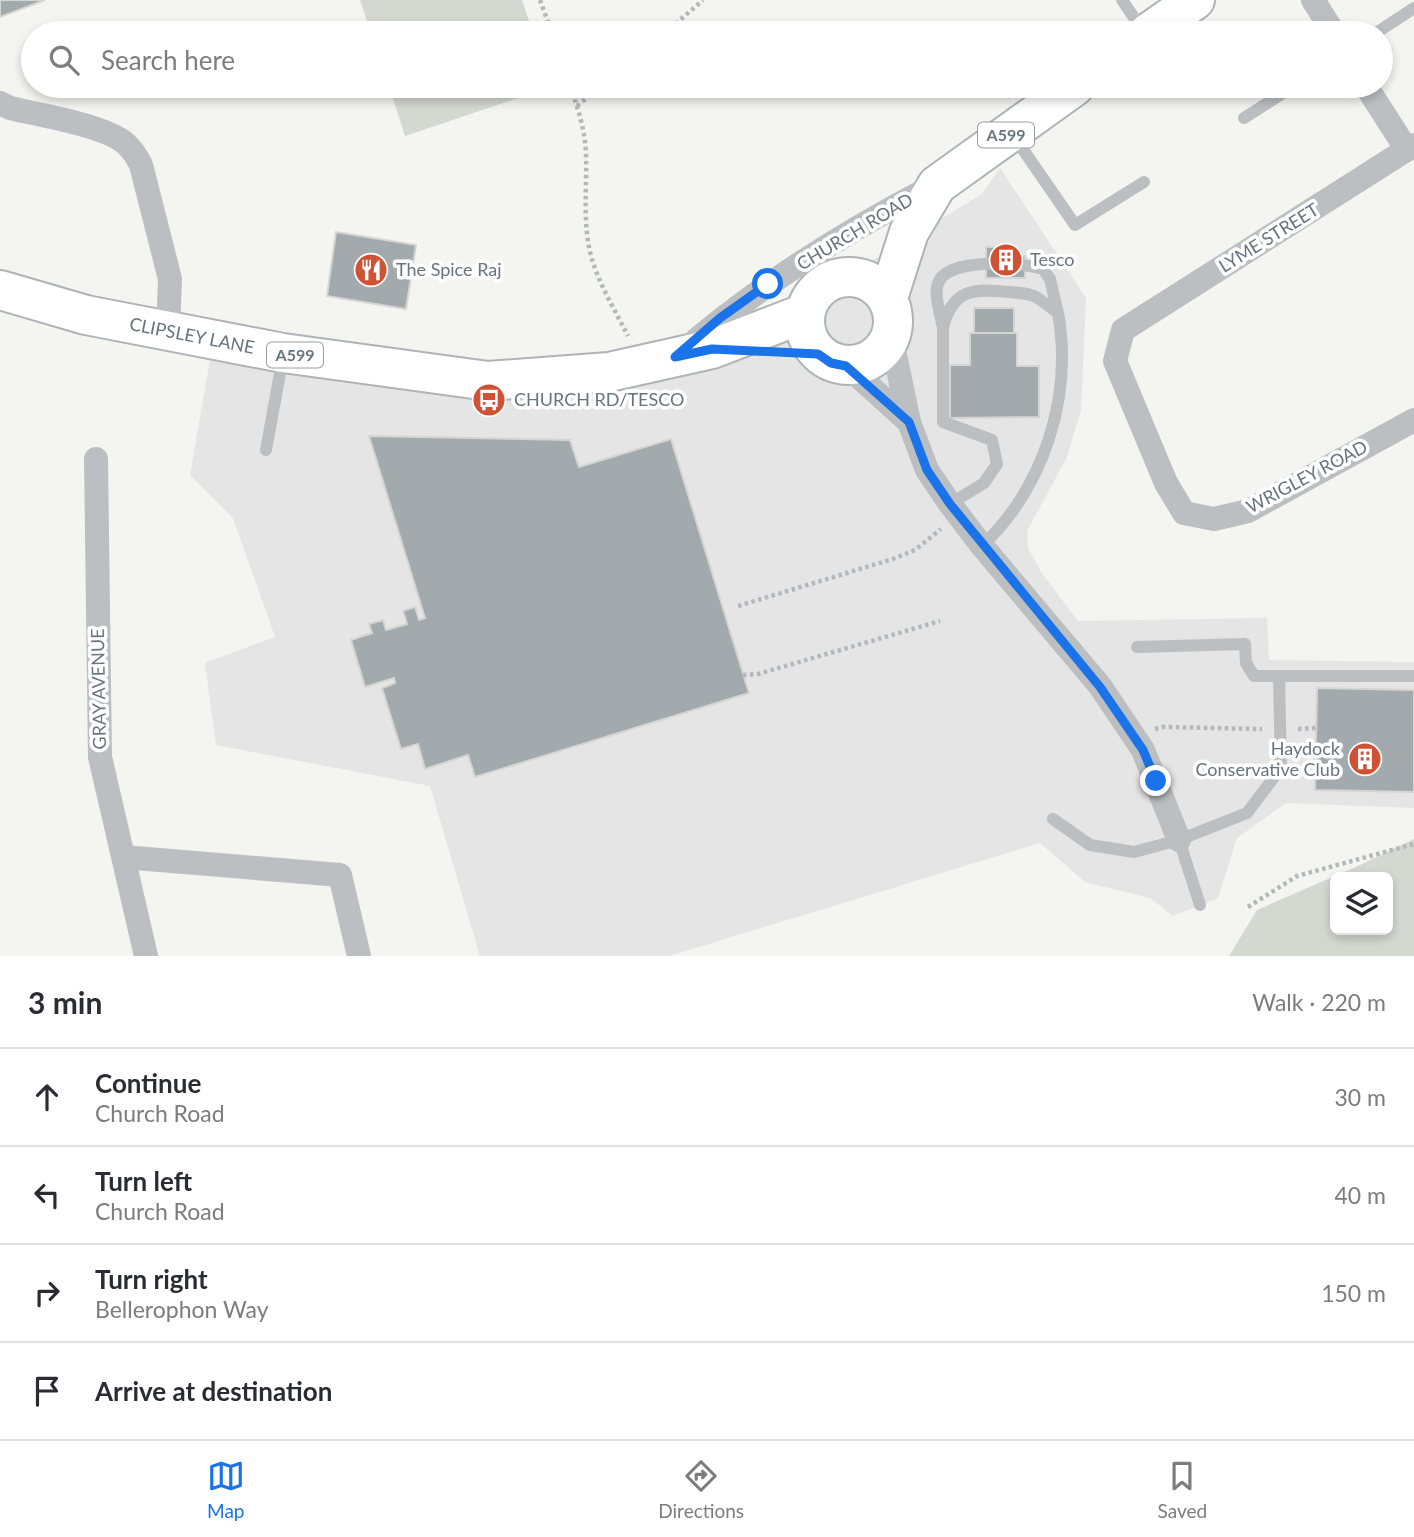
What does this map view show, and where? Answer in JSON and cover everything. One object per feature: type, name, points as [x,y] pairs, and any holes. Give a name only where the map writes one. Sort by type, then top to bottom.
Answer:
[{"type":"main road","points":[[1164,21],[1195,0]]},
{"type":"main road","name":"CHURCH ROAD","points":[[888,299],[909,232],[937,185],[1058,98]]},
{"type":"main road","name":"CHURCH ROAD","points":[[853,276],[909,232]]},
{"type":"main road","points":[[853,276],[867,280],[888,299]]},
{"type":"main road","name":"A599","points":[[805,313],[809,301],[827,282],[853,276]]},
{"type":"main road","name":"CLIPSLEY LANE","points":[[0,290],[86,315],[283,353],[488,381],[595,374]]},
{"type":"main road","name":"A599","points":[[832,360],[861,364],[884,349],[894,323],[888,299]]},
{"type":"main road","points":[[805,313],[804,328],[809,342],[832,360]]},
{"type":"main road","name":"CHURCH ROAD","points":[[595,374],[712,349],[805,313]]},
{"type":"main road","name":"CHURCH ROAD","points":[[712,349],[832,360]]},
{"type":"street","points":[[1313,0],[1326,21]]},
{"type":"street","points":[[1375,98],[1410,148]]},
{"type":"street","points":[[0,103],[10,108],[104,132],[124,142],[134,154],[141,165],[168,268],[168,331]]},
{"type":"street","name":"LYME STREET","points":[[1123,330],[1410,148]]},
{"type":"street","name":"CHURCH ROAD","points":[[675,357],[720,318],[768,284],[884,212],[937,185]]},
{"type":"street","name":"WRIGLEY ROAD","points":[[1123,330],[1115,361],[1166,483],[1184,513],[1214,519],[1248,511],[1412,426]]},
{"type":"street","points":[[891,336],[909,422],[927,470],[982,546],[1100,687],[1135,737],[1143,750],[1179,840]]},
{"type":"street","points":[[832,360],[909,422]]},
{"type":"street","name":"GRAY AVENUE","points":[[96,459],[100,757],[146,956]]},
{"type":"street","points":[[123,857],[340,874],[359,956]]},
{"type":"lane","points":[[1122,0],[1137,21]]},
{"type":"lane","points":[[1393,22],[1414,8]]},
{"type":"lane","points":[[1244,118],[1275,98]]},
{"type":"lane","points":[[1011,132],[1075,225],[1144,182]]},
{"type":"lane","points":[[954,510],[984,483],[997,464],[992,440],[943,422],[943,328],[936,289],[939,280],[950,270],[979,265],[1025,265],[1043,269],[1050,279],[1058,313],[1062,349],[1057,405],[1051,433],[1041,464],[1011,513],[982,546]]},
{"type":"lane","points":[[943,328],[953,301],[964,293],[994,290],[1034,295],[1058,313]]},
{"type":"lane","points":[[266,450],[283,353]]},
{"type":"lane","points":[[1137,647],[1245,644],[1246,663],[1254,676],[1414,676]]},
{"type":"lane","points":[[1053,819],[1090,845],[1134,852],[1179,840],[1247,813],[1281,768],[1279,676]]},
{"type":"lane","points":[[1179,840],[1200,905]]},
{"type":"path","points":[[540,0],[548,21]]},
{"type":"path","points":[[679,21],[703,0]]},
{"type":"path","points":[[574,98],[582,121],[586,152],[585,222],[589,249],[599,278],[629,339]]},
{"type":"path","points":[[577,106],[587,98]]},
{"type":"path","points":[[738,606],[915,550],[954,510]]},
{"type":"path","points":[[743,675],[758,674],[940,621]]},
{"type":"path","points":[[1135,737],[1163,727],[1316,728]]},
{"type":"path","points":[[1248,907],[1297,876],[1414,844]]},
{"type":"shaded area","points":[[360,0],[522,0],[529,21],[367,21]]},
{"type":"shaded area","points":[[393,98],[518,98],[405,136]]},
{"type":"shaded area","points":[[1000,168],[1086,298],[1081,410],[1067,457],[1027,531],[1028,548],[1041,572],[1078,621],[1267,618],[1269,660],[1414,662],[1414,808],[1286,803],[1237,838],[1218,898],[1173,916],[1150,898],[1085,882],[1040,843],[669,956],[480,956],[430,786],[216,745],[205,663],[275,637],[233,518],[190,475],[212,348],[430,390],[614,396],[721,352],[982,194]]},
{"type":"shaded area","points":[[1414,839],[1414,956],[1229,956],[1257,910],[1330,878],[1330,935],[1393,935],[1393,872],[1344,872]]},
{"type":"building","points":[[0,0],[45,0],[0,17]]},
{"type":"building","name":"The Spice Raj","points":[[336,232],[416,245],[406,309],[327,296]]},
{"type":"building","name":"Tesco","points":[[986,247],[1010,247],[1010,257],[1025,256],[1025,278],[986,278]]},
{"type":"building","name":"Tesco","points":[[974,308],[1014,308],[1014,333],[974,333]]},
{"type":"building","points":[[970,333],[1017,333],[1017,366],[1039,366],[1039,417],[950,418],[950,365],[970,365]]},
{"type":"building","points":[[369,436],[570,440],[579,467],[671,439],[749,693],[475,777],[468,755],[425,769],[418,744],[401,749],[382,688],[395,683],[394,678],[365,687],[351,640],[372,633],[369,624],[383,620],[386,630],[407,624],[403,611],[415,607],[419,620],[425,618]]},
{"type":"building","name":"Haydock Conservative Club","points":[[1317,688],[1414,690],[1414,792],[1315,790]]},
{"type":"place","name":"Tesco","points":[[1006,260]]},
{"type":"place","name":"The Spice Raj","points":[[371,270]]},
{"type":"place","name":"CHURCH RD/TESCO","points":[[489,400]]},
{"type":"place","name":"Haydock Conservative Club","points":[[1365,759]]},
{"type":"route","points":[[768,284],[720,318],[675,357],[712,349],[818,354],[831,363],[846,366],[871,388],[909,422],[927,470],[950,504],[1100,687],[1143,750],[1156,781]]}]
